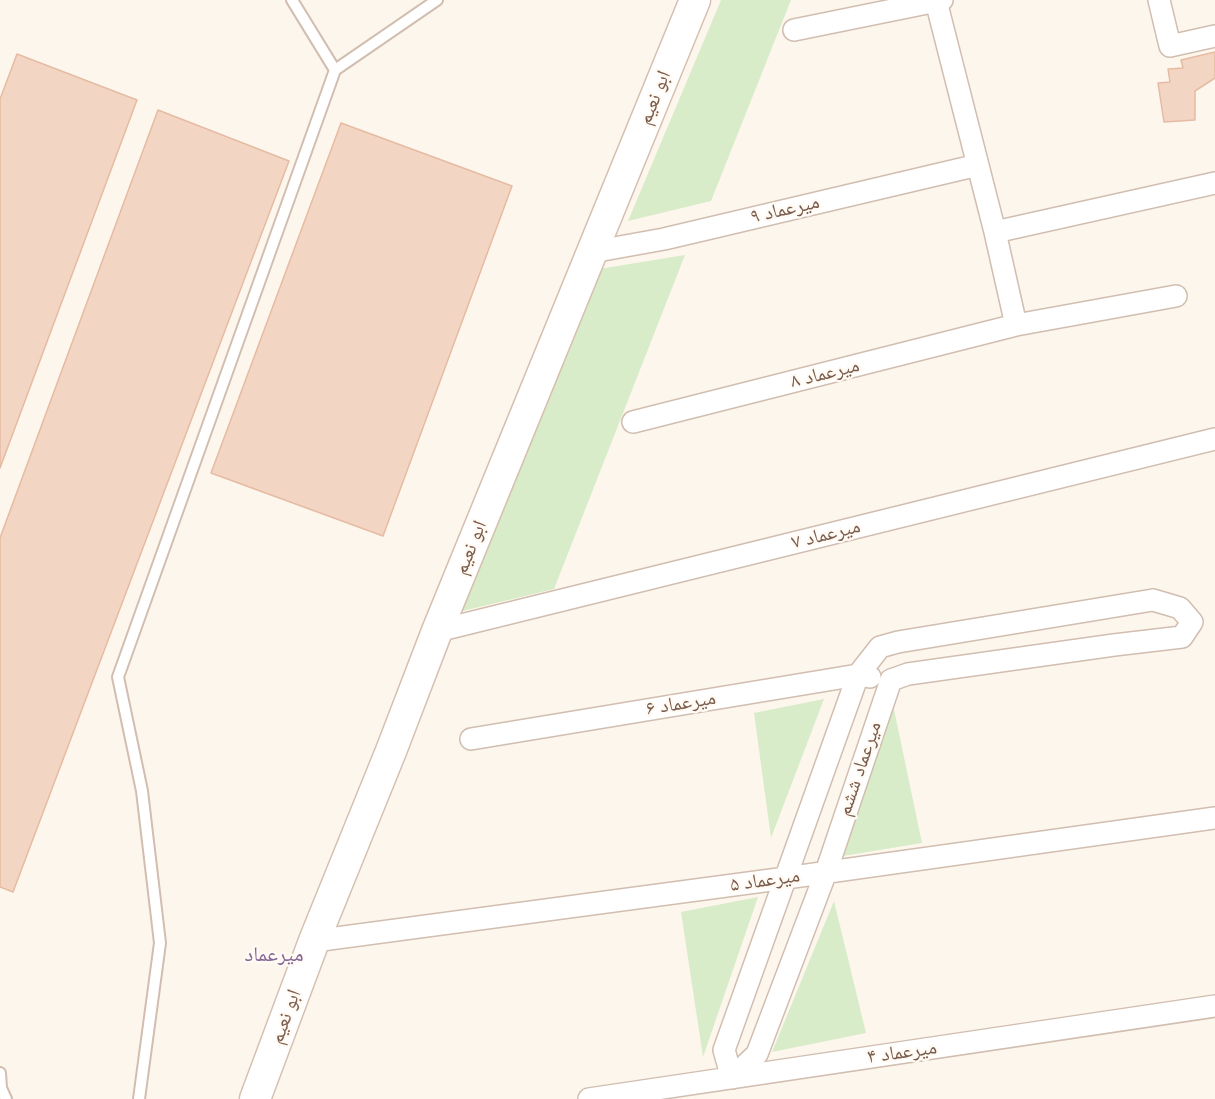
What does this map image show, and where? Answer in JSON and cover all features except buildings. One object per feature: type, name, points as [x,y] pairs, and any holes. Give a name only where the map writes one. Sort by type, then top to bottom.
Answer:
[{"type":"main road","name":"ابو نعیم","points":[[255,1099],[314,941],[392,751],[437,631],[695,0]]},
{"type":"street","points":[[1158,0],[1170,46],[1215,36]]},
{"type":"street","points":[[794,30],[939,1],[1016,325]]},
{"type":"street","name":"میرعماد ۹","points":[[592,252],[664,239],[978,165]]},
{"type":"street","points":[[995,232],[1215,183]]},
{"type":"street","name":"میرعماد ۸","points":[[633,422],[1016,325],[1176,297]]},
{"type":"street","name":"میرعماد ۷","points":[[437,631],[1215,439]]},
{"type":"street","name":"میرعماد ششم","points":[[1153,600],[1180,608],[1191,622],[1182,637],[908,674],[891,680],[826,872],[757,1054],[732,1078],[724,1050],[858,675],[880,647],[898,642],[1153,600]]},
{"type":"street","name":"میرعماد ۶","points":[[471,739],[858,675],[891,680]]},
{"type":"street","name":"میرعماد ۵","points":[[314,941],[1215,818]]},
{"type":"street","name":"میرعماد ۴","points":[[589,1099],[1215,1006]]},
{"type":"lane","points":[[292,0],[335,70]]},
{"type":"lane","points":[[139,1099],[160,943],[142,791],[118,677],[335,70],[437,0]]},
{"type":"lane","points":[[0,1073],[1,1088],[6,1099]]},
{"type":"green space","points":[[721,0],[791,0],[711,201],[628,221]]},
{"type":"green space","points":[[685,255],[554,589],[454,613],[599,269]]},
{"type":"green space","points":[[824,699],[771,838],[754,713]]},
{"type":"green space","points":[[892,700],[922,843],[843,856]]},
{"type":"green space","points":[[758,897],[703,1057],[681,912]]},
{"type":"green space","points":[[834,901],[866,1033],[772,1052]]},
{"type":"district","name":"میرعماد","points":[[274,955]]}]
